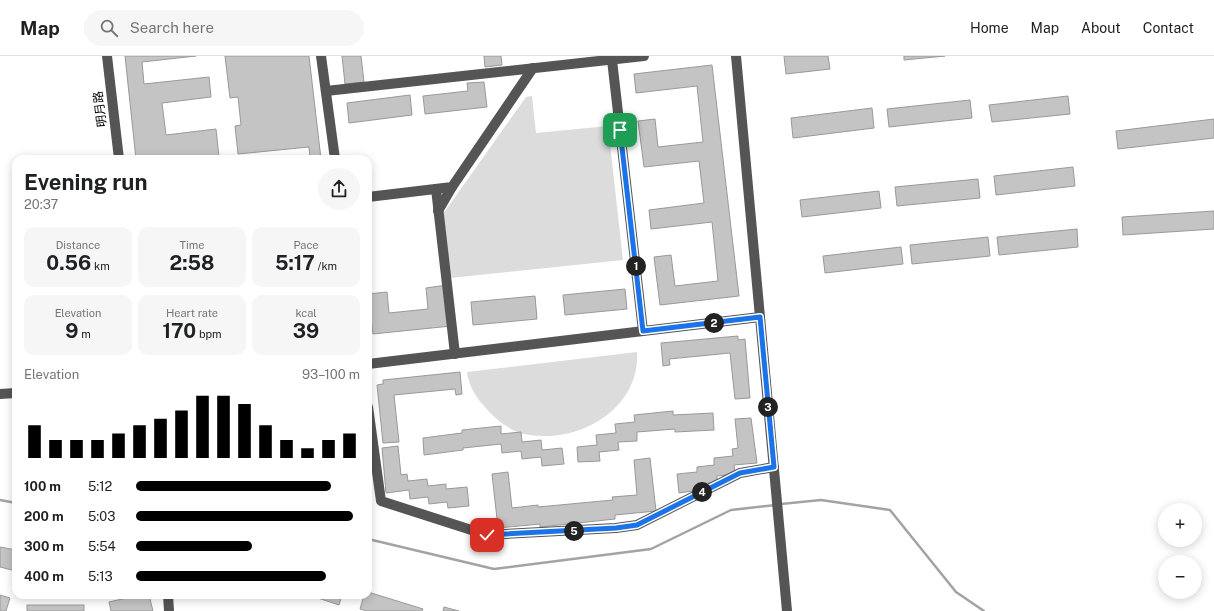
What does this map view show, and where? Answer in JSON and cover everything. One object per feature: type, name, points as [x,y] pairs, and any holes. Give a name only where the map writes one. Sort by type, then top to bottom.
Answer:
[{"type":"street","name":"明月路","points":[[107,56],[119,155]]},
{"type":"street","points":[[321,56],[334,155]]},
{"type":"street","points":[[326,91],[644,56]]},
{"type":"street","points":[[736,56],[787,611]]},
{"type":"street","points":[[612,60],[643,331]]},
{"type":"street","points":[[438,211],[533,68]]},
{"type":"street","points":[[372,197],[452,188]]},
{"type":"street","points":[[436,189],[455,354]]},
{"type":"street","points":[[372,364],[760,317]]},
{"type":"street","points":[[0,394],[12,393]]},
{"type":"street","points":[[372,436],[381,501],[487,535],[616,528],[637,525],[740,473],[774,467]]},
{"type":"street","points":[[168,599],[169,611]]},
{"type":"shaded area","points":[[532,96],[536,133],[608,126],[623,260],[450,278],[443,214],[526,97]]},
{"type":"shaded area","points":[[637,352],[636,370],[630,387],[621,401],[609,413],[595,423],[579,430],[545,436],[530,435],[515,431],[498,420],[478,398],[471,386],[467,372]]},
{"type":"building","points":[[125,56],[196,56],[142,62],[144,84],[209,77],[211,97],[162,103],[166,135],[216,129],[219,155],[136,155]]},
{"type":"building","points":[[225,56],[309,56],[321,155],[310,155],[309,147],[238,154],[235,126],[241,125],[238,97],[230,98]]},
{"type":"building","points":[[342,56],[361,56],[364,82],[345,84]]},
{"type":"building","points":[[484,56],[501,56],[502,65],[485,67]]},
{"type":"building","points":[[784,56],[828,56],[830,69],[786,74]]},
{"type":"building","points":[[904,56],[945,56],[904,60]]},
{"type":"building","points":[[712,65],[739,296],[660,305],[654,257],[671,255],[675,286],[718,281],[712,222],[651,229],[649,210],[704,203],[699,161],[644,167],[638,121],[655,119],[658,147],[703,142],[697,86],[636,93],[634,74]]},
{"type":"building","points":[[484,82],[487,107],[425,114],[423,96],[468,91],[467,83]]},
{"type":"building","points":[[410,95],[412,115],[349,123],[347,103]]},
{"type":"building","points":[[1068,96],[1070,114],[992,122],[989,105]]},
{"type":"building","points":[[970,100],[972,118],[889,127],[887,109]]},
{"type":"building","points":[[872,108],[874,128],[793,138],[791,118]]},
{"type":"building","points":[[1214,119],[1214,138],[1118,149],[1116,131]]},
{"type":"building","points":[[1073,167],[1075,186],[996,195],[994,176]]},
{"type":"building","points":[[978,179],[980,198],[897,206],[895,187]]},
{"type":"building","points":[[879,191],[881,208],[802,217],[800,200]]},
{"type":"building","points":[[1214,211],[1214,229],[1123,235],[1122,217]]},
{"type":"building","points":[[1077,229],[1078,247],[999,255],[997,237]]},
{"type":"building","points":[[988,237],[990,256],[912,264],[910,245]]},
{"type":"building","points":[[901,247],[903,264],[825,273],[823,256]]},
{"type":"building","points":[[447,285],[451,326],[373,334],[372,294],[387,292],[389,313],[428,309],[426,288]]},
{"type":"building","points":[[625,289],[627,309],[565,315],[563,295]]},
{"type":"building","points":[[535,296],[537,319],[473,325],[471,302]]},
{"type":"building","points":[[738,336],[738,340],[745,339],[750,398],[735,399],[730,353],[669,359],[670,365],[663,366],[661,343]]},
{"type":"building","points":[[460,372],[462,394],[456,395],[455,389],[394,395],[399,442],[383,443],[377,385],[383,384],[383,380]]},
{"type":"building","points":[[673,411],[673,415],[713,413],[714,430],[675,432],[675,429],[637,432],[637,441],[618,442],[619,450],[599,452],[600,461],[578,462],[577,447],[597,445],[596,435],[616,433],[615,424],[635,422],[634,415]]},
{"type":"building","points":[[751,418],[757,463],[734,465],[735,474],[717,476],[717,482],[699,484],[700,490],[679,493],[677,474],[697,472],[697,467],[714,465],[714,458],[733,456],[732,449],[738,448],[735,419]]},
{"type":"building","points":[[501,426],[501,434],[521,432],[522,442],[541,440],[542,450],[562,448],[564,464],[542,466],[541,457],[522,459],[521,451],[502,453],[501,444],[463,448],[463,450],[424,455],[423,438],[462,433],[462,430]]},
{"type":"building","points":[[398,446],[401,475],[407,474],[408,481],[427,479],[428,486],[446,484],[446,489],[467,487],[469,506],[448,508],[447,502],[429,504],[428,497],[410,499],[409,490],[386,493],[382,448]]},
{"type":"building","points":[[650,458],[656,511],[615,515],[615,519],[540,527],[540,524],[498,528],[492,474],[508,472],[512,508],[613,500],[612,497],[637,495],[634,460]]},
{"type":"building","points":[[0,547],[12,549],[12,570],[0,567]]},
{"type":"building","points":[[372,593],[423,609],[422,611],[367,611],[360,609],[363,599],[372,599]]},
{"type":"building","points":[[0,595],[10,598],[6,611],[0,611]]},
{"type":"building","points":[[122,599],[150,599],[153,611],[111,611],[109,602]]},
{"type":"building","points":[[321,599],[341,599],[339,605]]},
{"type":"building","points":[[27,605],[84,605],[84,611],[27,611]]},
{"type":"building","points":[[444,607],[459,611],[443,611]]},
{"type":"waterway","points":[[0,500],[12,502]]},
{"type":"waterway","points":[[781,504],[821,500],[890,510],[956,592],[984,611]]},
{"type":"waterway","points":[[372,540],[494,569],[651,549],[731,510],[776,505]]},
{"type":"route","points":[[487,535],[616,528],[637,525],[740,473],[774,467],[760,317],[643,331],[620,130]]}]
